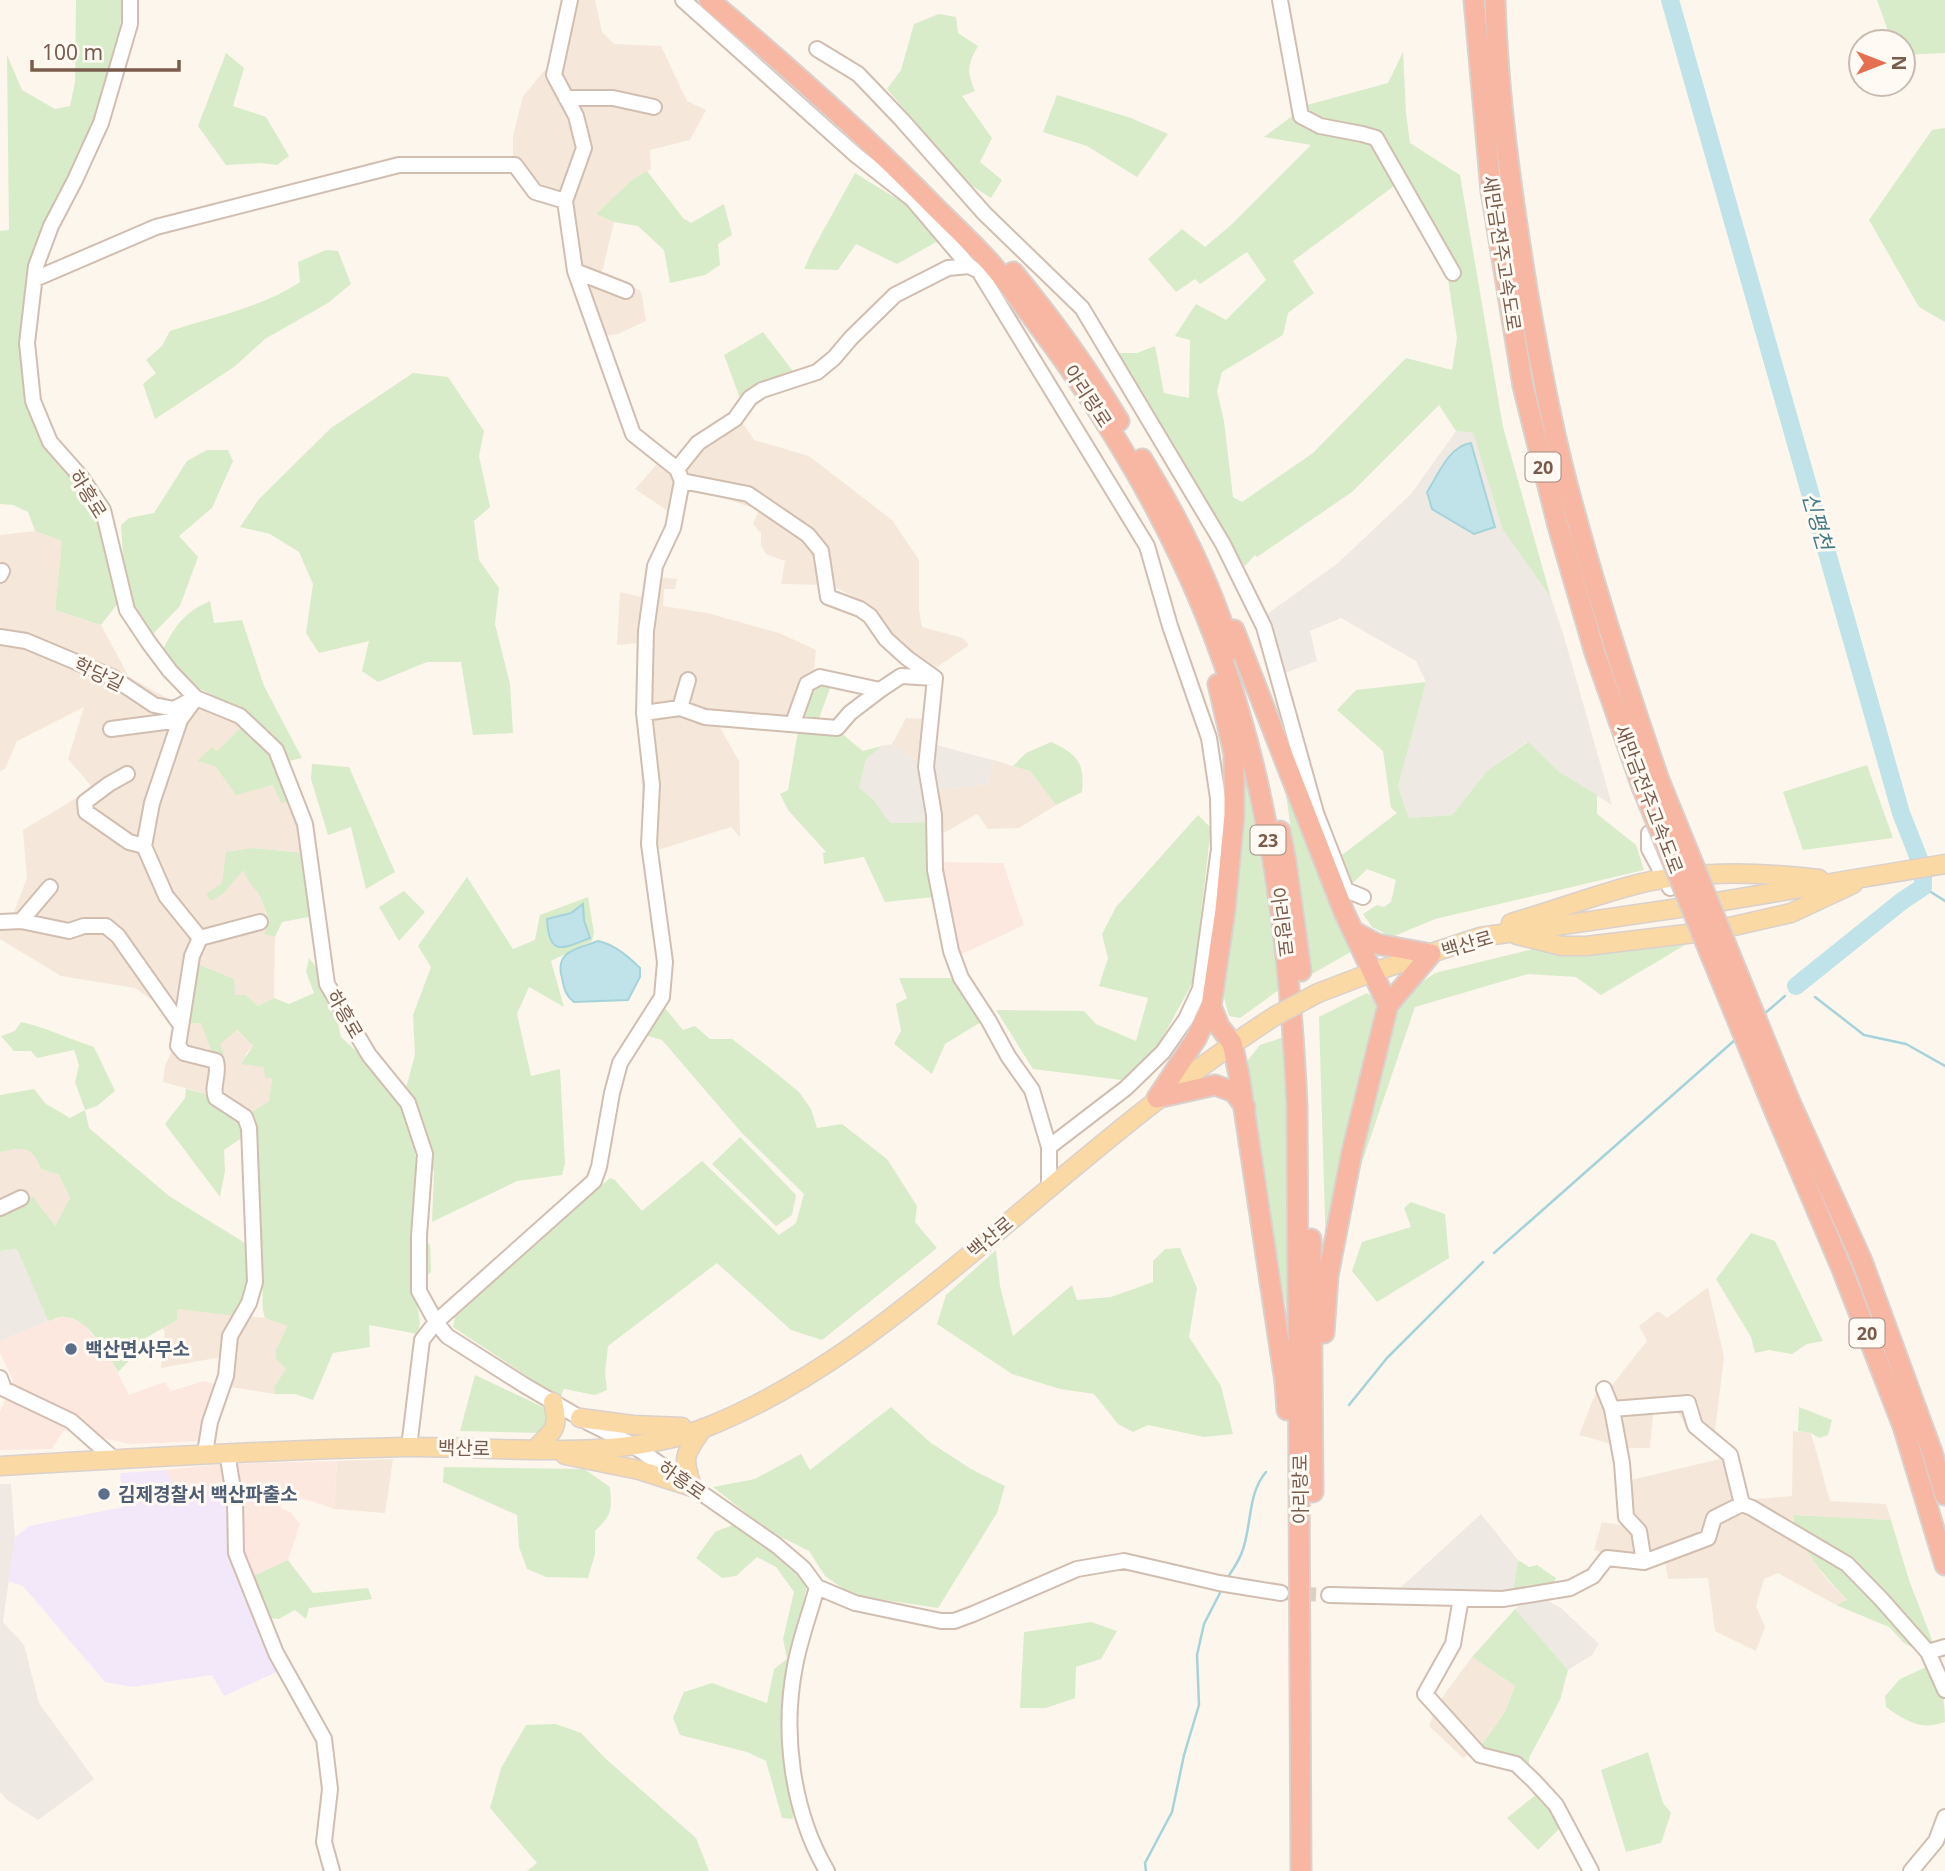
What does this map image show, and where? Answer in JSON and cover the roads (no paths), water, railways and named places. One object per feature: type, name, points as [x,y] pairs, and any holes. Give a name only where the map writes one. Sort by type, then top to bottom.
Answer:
[{"type":"highway","name":"아리랑로","points":[[709,0],[879,150],[995,268],[1070,368],[1131,463],[1173,545],[1222,661],[1241,717],[1277,883],[1290,987],[1297,1105],[1301,1871]]},
{"type":"highway","name":"아리랑로","points":[[727,0],[881,135],[987,241],[1041,305],[1098,386],[1158,484],[1222,620],[1268,773],[1296,926],[1307,1039],[1314,1370],[1314,1871]]},
{"type":"highway","name":"새만금전주고속도로","points":[[1474,0],[1491,191],[1524,386],[1558,526],[1595,653],[1782,1105],[1903,1426],[1945,1565]]},
{"type":"highway","name":"새만금전주고속도로","points":[[1495,0],[1496,40],[1511,195],[1545,390],[1583,542],[1650,784]]},
{"type":"highway","points":[[1222,620],[1232,624],[1339,900],[1388,1005]]},
{"type":"highway","points":[[1157,1098],[1196,1039],[1211,1006],[1225,910],[1234,815],[1234,754],[1216,670],[1222,661]]},
{"type":"highway","points":[[1314,1370],[1322,1357],[1328,1276],[1352,1152],[1388,1005],[1431,954],[1377,944],[1353,931]]},
{"type":"highway","points":[[1211,1006],[1219,1026],[1232,1043],[1245,1107],[1285,1382],[1292,1478],[1300,1489]]},
{"type":"highway","points":[[1157,1098],[1214,1085],[1234,1092],[1245,1107]]},
{"type":"highway","name":"새만금전주고속도로","points":[[1782,1105],[1862,1261],[1932,1451],[1945,1495]]},
{"type":"main road","name":"백산로","points":[[0,1466],[227,1452],[409,1447],[535,1449],[631,1444],[703,1428],[810,1376],[897,1315],[1157,1098],[1232,1043],[1318,993],[1480,937],[1940,865]]},
{"type":"main road","points":[[1480,937],[1492,929],[1642,883],[1668,884],[1713,874],[1753,873],[1836,882]]},
{"type":"main road","points":[[1507,933],[1562,946],[1586,946],[1791,913],[1869,876]]},
{"type":"main road","points":[[535,1449],[556,1426],[558,1419],[553,1402]]},
{"type":"main road","points":[[580,1418],[634,1425],[703,1428]]},
{"type":"main road","points":[[692,1487],[685,1459],[686,1452],[703,1428]]},
{"type":"main road","points":[[535,1449],[639,1471],[692,1487]]},
{"type":"street","name":"하흥로","points":[[130,0],[130,24],[101,123],[51,226],[36,266],[27,343],[33,401],[50,442],[81,477],[103,510],[127,610],[170,671],[195,698],[240,716],[276,750],[305,824],[327,984],[369,1055],[408,1103],[425,1154],[419,1236],[419,1291],[436,1322],[447,1336],[580,1418],[631,1444],[776,1545],[803,1568],[817,1587]]},
{"type":"street","points":[[570,0],[554,75],[576,116],[584,148],[565,201],[575,271],[633,434],[680,475],[748,494],[808,535],[821,551],[828,597],[860,609],[870,616],[886,639],[935,678]]},
{"type":"street","points":[[682,0],[857,156],[912,200],[970,265],[979,271],[1147,546],[1170,626],[1209,738],[1218,798],[1219,849],[1200,989],[1186,1019],[1163,1052],[1126,1088],[1049,1147]]},
{"type":"street","points":[[1280,0],[1301,116],[1320,126],[1376,138],[1453,272]]},
{"type":"street","points":[[817,49],[858,74],[984,213],[1082,308],[1223,544],[1264,627],[1316,814],[1346,890],[1363,897]]},
{"type":"street","points":[[566,98],[613,98],[654,107]]},
{"type":"street","points":[[35,279],[156,226],[399,165],[514,165],[535,192],[565,201]]},
{"type":"street","points":[[409,1447],[422,1340],[436,1322],[594,1181],[620,1063],[662,997],[665,962],[649,844],[652,785],[643,713],[646,631],[655,566],[673,528],[680,475],[698,443],[735,419],[750,398],[762,390],[817,372],[895,295],[948,268],[970,265]]},
{"type":"street","points":[[575,271],[626,291]]},
{"type":"street","name":"학당길","points":[[0,637],[26,640],[112,677],[154,705],[174,709],[195,698]]},
{"type":"street","points":[[643,713],[680,708],[705,717],[837,728],[850,713],[901,676],[935,678]]},
{"type":"street","points":[[793,723],[807,684],[820,677],[880,690]]},
{"type":"street","points":[[935,678],[926,767],[934,815],[935,870],[951,951],[961,978],[989,1021],[1007,1056],[1032,1090],[1049,1147],[1049,1188]]},
{"type":"street","points":[[680,708],[688,680]]},
{"type":"street","points":[[195,698],[180,720],[152,803],[144,846],[166,896],[200,938]]},
{"type":"street","points":[[111,729],[180,720]]},
{"type":"street","points":[[127,774],[85,802],[86,812],[129,842],[144,846]]},
{"type":"street","points":[[1649,833],[1648,849],[1668,884]]},
{"type":"street","points":[[21,921],[50,887]]},
{"type":"street","points":[[0,922],[21,921],[69,931],[84,926],[106,926],[118,936],[180,1024]]},
{"type":"street","points":[[200,938],[260,922]]},
{"type":"street","points":[[200,938],[192,956],[178,1046],[184,1053],[216,1061],[219,1070],[214,1093],[216,1098],[245,1117],[249,1128],[255,1282],[249,1303],[230,1336],[226,1376],[209,1422],[205,1453]]},
{"type":"street","points":[[0,1208],[21,1198]]},
{"type":"street","points":[[1,1387],[71,1421],[114,1459]]},
{"type":"street","points":[[1604,1389],[1612,1409],[1622,1462],[1626,1517],[1639,1531],[1644,1562]]},
{"type":"street","points":[[1612,1409],[1688,1403],[1695,1426],[1730,1455],[1742,1504]]},
{"type":"street","points":[[227,1452],[235,1502],[236,1553],[276,1653],[324,1738],[330,1789],[324,1842],[332,1871]]},
{"type":"street","points":[[1329,1595],[1503,1599],[1570,1588],[1592,1576],[1607,1558],[1644,1562],[1707,1538],[1714,1518],[1742,1504],[1847,1564],[1927,1652],[1945,1690]]},
{"type":"street","points":[[827,1871],[815,1850],[803,1810],[792,1766],[789,1725],[795,1666],[817,1587],[855,1603],[941,1621],[954,1621],[973,1614],[1077,1569],[1124,1560],[1219,1583],[1282,1593]]},
{"type":"street","points":[[1461,1598],[1453,1644],[1425,1694],[1480,1755],[1516,1764],[1534,1781],[1556,1805],[1591,1871]]},
{"type":"street","points":[[1927,1652],[1945,1647]]},
{"type":"street","points":[[1911,1871],[1936,1841],[1945,1817]]},
{"type":"water","points":[[1471,443],[1495,527],[1474,534],[1432,509],[1427,492],[1450,455],[1463,445]]},
{"type":"water","points":[[583,904],[584,920],[590,938],[565,947],[554,945],[548,931],[547,919],[571,913]]},
{"type":"water","points":[[598,941],[626,955],[640,968],[640,977],[628,1000],[574,1002],[567,994],[560,969],[561,962],[570,952]]},
{"type":"waterway","name":"신평천","points":[[1670,0],[1901,813],[1923,869],[1923,887],[1796,986]]},
{"type":"waterway","points":[[1923,887],[1945,901]]},
{"type":"waterway","name":"신평천","points":[[1799,983],[1803,987]]},
{"type":"waterway","points":[[1764,1014],[1785,996]]},
{"type":"waterway","points":[[1815,997],[1864,1035],[1906,1044],[1945,1066]]},
{"type":"waterway","points":[[1494,1253],[1736,1039]]},
{"type":"waterway","points":[[1349,1405],[1387,1358],[1483,1262]]},
{"type":"waterway","points":[[1228,1577],[1242,1552],[1253,1500],[1266,1472]]},
{"type":"waterway","points":[[1146,1871],[1145,1863],[1172,1812],[1184,1755],[1199,1705],[1197,1655],[1204,1624],[1221,1591]]},
{"type":"tunnel","points":[[1281,1593],[1329,1595]]},
{"type":"place","name":"백산면사무소","points":[[71,1349]]},
{"type":"place","name":"김제경찰서 백산파출소","points":[[104,1494]]}]
